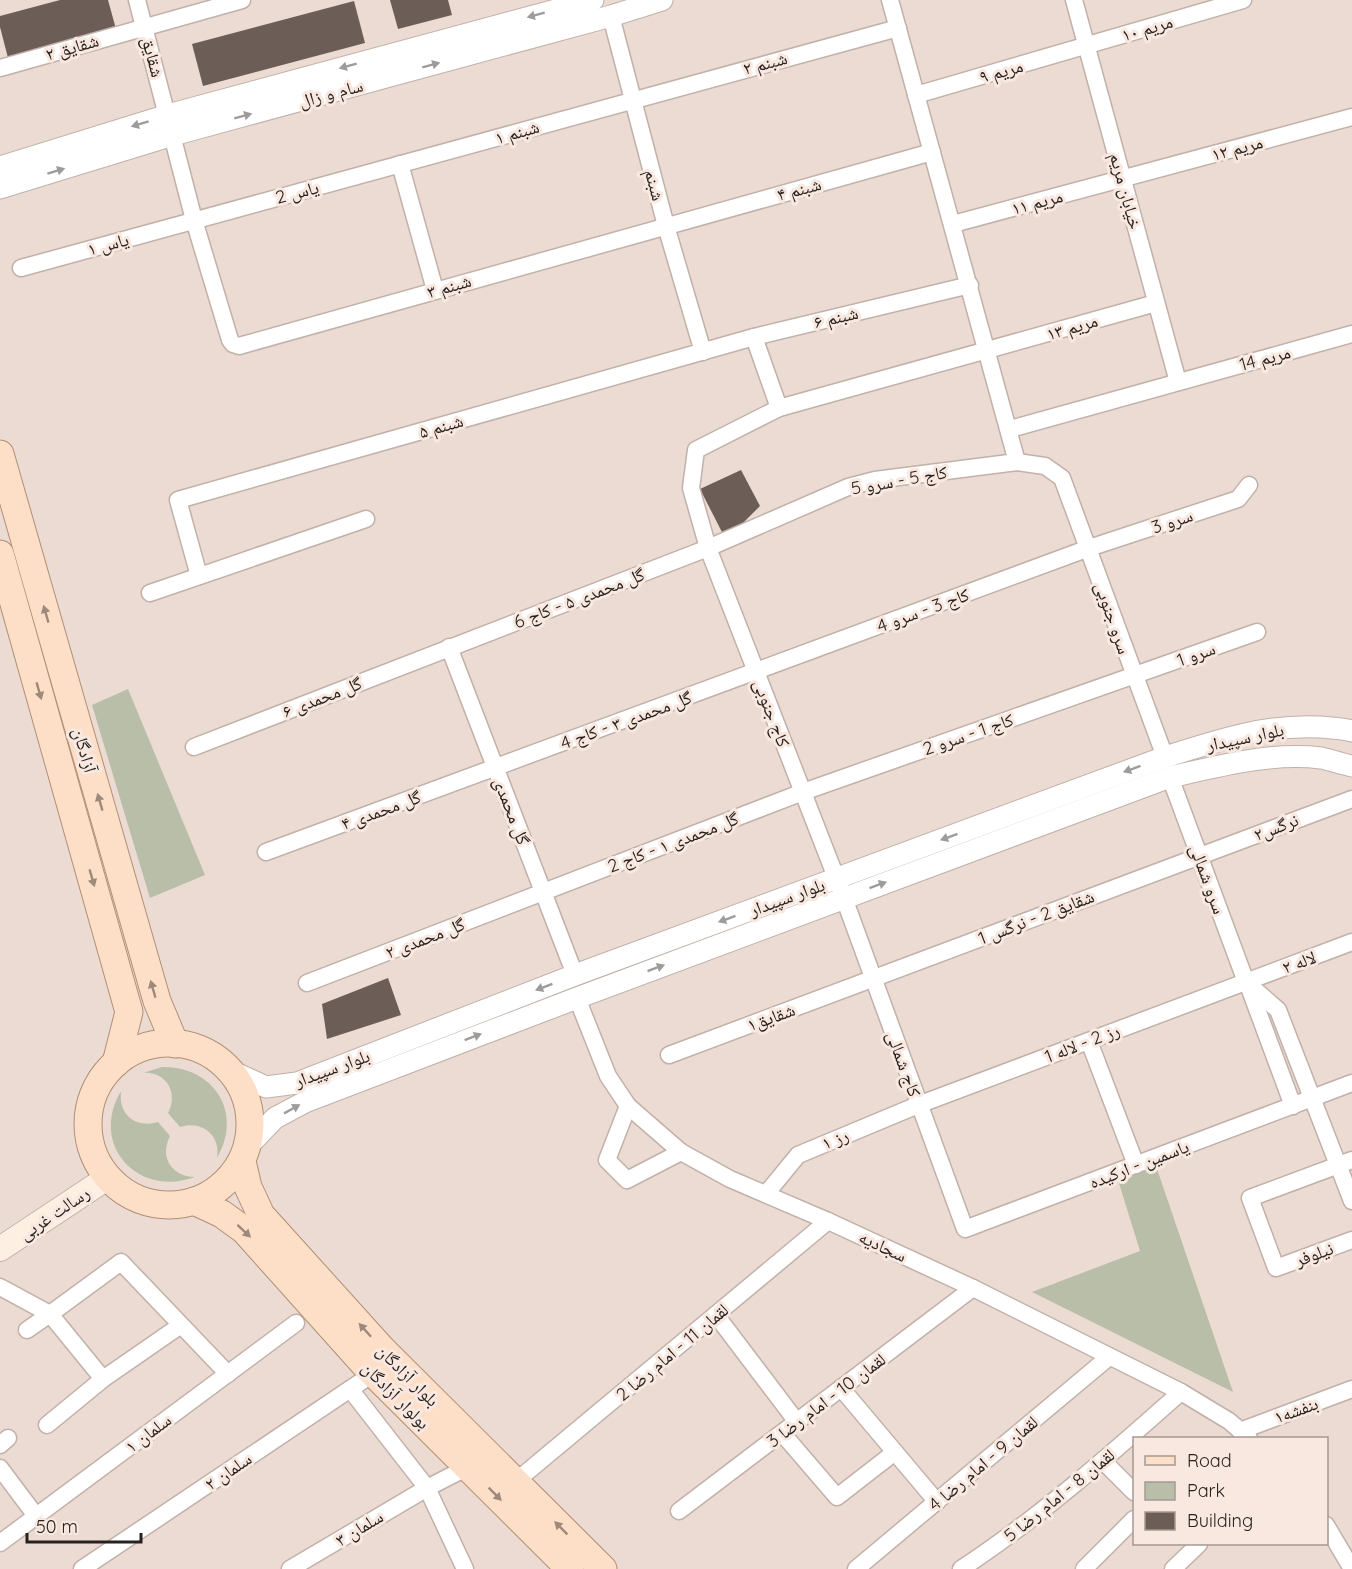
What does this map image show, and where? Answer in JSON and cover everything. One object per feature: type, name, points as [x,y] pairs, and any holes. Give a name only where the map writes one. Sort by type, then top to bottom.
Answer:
[{"type":"main road","name":"آزادگان","points":[[2,467],[157,1001],[175,1044]]},
{"type":"main road","name":"آزادگان","points":[[0,554],[129,1012],[116,1063]]},
{"type":"main road","points":[[175,1044],[191,1046],[206,1052],[231,1071],[240,1084],[248,1107],[250,1130],[245,1153],[233,1174],[222,1186],[194,1201],[163,1206],[132,1197],[107,1178],[92,1150],[87,1119],[96,1088],[116,1063],[143,1047],[175,1044]]},
{"type":"main road","name":"بلوار آزادگان","points":[[245,1153],[248,1187],[261,1215],[382,1349],[603,1569]]},
{"type":"main road","name":"رسالت غربی","points":[[0,1249],[107,1178]]},
{"type":"main road","name":"بولوار آزادگان","points":[[194,1201],[222,1214],[244,1230],[374,1373],[570,1569]]},
{"type":"street","name":"شقایق","points":[[137,0],[194,220],[233,344]]},
{"type":"street","name":"شقایق ۲","points":[[0,68],[242,0]]},
{"type":"street","name":"سام و زال","points":[[0,167],[168,115],[593,0]]},
{"type":"street","name":"سام و زال","points":[[0,188],[173,135],[611,16],[662,0]]},
{"type":"street","points":[[890,0],[1010,429],[1017,462]]},
{"type":"street","name":"خیابان مریم","points":[[1074,0],[1178,382]]},
{"type":"street","name":"مریم ۱۰","points":[[1086,46],[1243,0]]},
{"type":"street","name":"شبنم","points":[[611,16],[666,226],[703,352]]},
{"type":"street","name":"شبنم ۲","points":[[633,99],[898,27]]},
{"type":"street","name":"مریم ۹","points":[[916,95],[1086,46]]},
{"type":"street","name":"شبنم ۱","points":[[400,164],[633,99]]},
{"type":"street","name":"مریم ۱۲","points":[[1122,179],[1352,117]]},
{"type":"street","name":"شبنم ۴","points":[[666,226],[933,152]]},
{"type":"street","points":[[400,164],[435,290]]},
{"type":"street","name":"یاس 2","points":[[194,220],[400,164]]},
{"type":"street","name":"مریم ۱۱","points":[[952,225],[1122,179]]},
{"type":"street","name":"یاس ۱","points":[[21,268],[194,220]]},
{"type":"street","name":"شبنم ۳","points":[[233,344],[239,346],[666,226]]},
{"type":"street","name":"شبنم ۶","points":[[703,352],[754,336],[970,285]]},
{"type":"street","name":"مریم ۱۳","points":[[779,408],[1156,303]]},
{"type":"street","name":"مریم 14","points":[[1010,429],[1352,334]]},
{"type":"street","points":[[754,336],[779,408]]},
{"type":"street","name":"شبنم ۵","points":[[199,576],[178,500],[703,352]]},
{"type":"street","name":"کاج جنوبی","points":[[779,408],[696,450],[691,488],[708,548],[840,888]]},
{"type":"street","name":"کاج 5 - سرو 5","points":[[708,548],[848,487],[875,480],[1017,462],[1045,466],[1062,478]]},
{"type":"street","name":"سرو جنوبی","points":[[1062,478],[1167,767]]},
{"type":"street","name":"سرو 3","points":[[1089,548],[1238,499],[1249,485]]},
{"type":"street","points":[[150,593],[366,519]]},
{"type":"street","name":"گل محمدی ۵ - کاج 6","points":[[449,647],[708,548]]},
{"type":"street","name":"کاج 3 - سرو 4","points":[[756,672],[1089,548]]},
{"type":"street","name":"سرو 1","points":[[1134,676],[1257,632]]},
{"type":"street","name":"گل محمدی ۶","points":[[194,747],[449,647]]},
{"type":"street","name":"گل محمدی","points":[[449,647],[575,975]]},
{"type":"street","name":"گل محمدی ۳ - کاج 4","points":[[495,768],[756,672]]},
{"type":"street","name":"کاج 1 - سرو 2","points":[[803,792],[1134,676]]},
{"type":"street","name":"بلوار سپیدار","points":[[231,1071],[266,1087],[297,1083],[575,975],[840,888],[1167,767],[1244,733],[1297,726],[1352,731]]},
{"type":"street","name":"بلوار سپیدار","points":[[1167,767],[1285,757],[1322,758],[1352,766]]},
{"type":"street","name":"سرو شمالی","points":[[1167,767],[1293,1106]]},
{"type":"street","name":"گل محمدی ۴","points":[[266,852],[495,768]]},
{"type":"street","name":"گل محمدی ۱ - کاج 2","points":[[543,892],[803,792]]},
{"type":"street","name":"نرگس۲","points":[[1200,856],[1352,799]]},
{"type":"street","name":"شقایق 2 - نرگس 1","points":[[873,978],[1200,856]]},
{"type":"street","name":"بلوار سپیدار","points":[[245,1153],[275,1118],[304,1102],[577,998],[840,888]]},
{"type":"street","name":"کاج شمالی","points":[[840,888],[965,1229]]},
{"type":"street","name":"گل محمدی ۲","points":[[307,983],[543,892]]},
{"type":"street","name":"لاله ۲","points":[[1246,982],[1352,942]]},
{"type":"street","name":"شقایق۱","points":[[669,1055],[873,978]]},
{"type":"street","name":"سرو شمالی","points":[[1246,982],[1278,1010],[1314,1098],[1345,1163],[1352,1201]]},
{"type":"street","name":"رز 2 - لاله 1","points":[[918,1105],[1246,982]]},
{"type":"street","name":"سجادیه","points":[[577,998],[608,1076],[628,1106],[681,1152],[729,1179],[828,1221],[973,1288],[1181,1392],[1229,1421],[1244,1435]]},
{"type":"street","points":[[1089,1041],[1136,1165]]},
{"type":"street","name":"یاسمین - ارکیده","points":[[965,1229],[1352,1083]]},
{"type":"street","name":"رز ۱","points":[[765,1194],[798,1155],[918,1105]]},
{"type":"street","points":[[628,1106],[607,1160],[627,1180],[681,1152]]},
{"type":"street","name":"نیلوفر","points":[[1345,1163],[1250,1198],[1276,1268],[1352,1240]]},
{"type":"street","name":"لقمان 11 - امام رضا 2","points":[[515,1482],[828,1221]]},
{"type":"street","points":[[27,1330],[121,1262],[228,1374]]},
{"type":"street","points":[[0,1287],[50,1314],[103,1379]]},
{"type":"street","name":"لقمان 10 - امام رضا 3","points":[[680,1511],[973,1288]]},
{"type":"street","points":[[716,1315],[797,1422]]},
{"type":"street","name":"سلمان ۱","points":[[0,1543],[296,1323]]},
{"type":"street","points":[[47,1425],[103,1379],[181,1325]]},
{"type":"street","name":"لقمان 9 - امام رضا 4","points":[[856,1569],[1109,1357]]},
{"type":"street","name":"سلمان ۲","points":[[82,1569],[374,1373]]},
{"type":"street","points":[[841,1388],[937,1502]]},
{"type":"street","points":[[350,1389],[427,1488],[462,1568]]},
{"type":"street","name":"بنفشه۱","points":[[1244,1435],[1352,1389]]},
{"type":"street","name":"لقمان 8 - امام رضا 5","points":[[961,1569],[1006,1539],[1103,1461],[1181,1392]]},
{"type":"street","points":[[782,1433],[837,1497],[895,1452]]},
{"type":"street","points":[[1103,1461],[1133,1491]]},
{"type":"street","name":"سلمان ۳","points":[[290,1569],[427,1488],[468,1467]]},
{"type":"street","points":[[0,1468],[36,1516]]},
{"type":"street","points":[[1084,1569],[1133,1520]]},
{"type":"street","points":[[1328,1528],[1349,1563],[1334,1569]]},
{"type":"street","points":[[1173,1569],[1193,1546]]},
{"type":"green space","points":[[128,689],[205,875],[150,898],[92,705]]},
{"type":"green space","points":[[162,1067],[196,1074],[209,1083],[219,1095],[225,1109],[227,1124],[224,1141],[217,1158],[216,1142],[213,1136],[196,1126],[180,1127],[168,1113],[172,1098],[168,1085],[158,1076],[143,1073]]},
{"type":"green space","points":[[121,1091],[122,1107],[130,1118],[142,1123],[158,1122],[170,1136],[166,1151],[174,1170],[180,1174],[195,1177],[174,1182],[155,1180],[138,1173],[125,1162],[115,1147],[111,1130],[113,1111]]},
{"type":"green space","points":[[1156,1166],[1233,1392],[1032,1292],[1140,1251],[1118,1180]]},
{"type":"building","points":[[60,0],[108,0],[116,29],[8,58],[0,27],[0,16]]},
{"type":"building","points":[[390,0],[448,0],[452,15],[398,29]]},
{"type":"building","points":[[354,1],[365,43],[203,86],[192,44]]},
{"type":"building","points":[[741,470],[760,506],[726,540],[700,489]]},
{"type":"building","points":[[388,978],[401,1015],[327,1039],[322,1004]]}]
